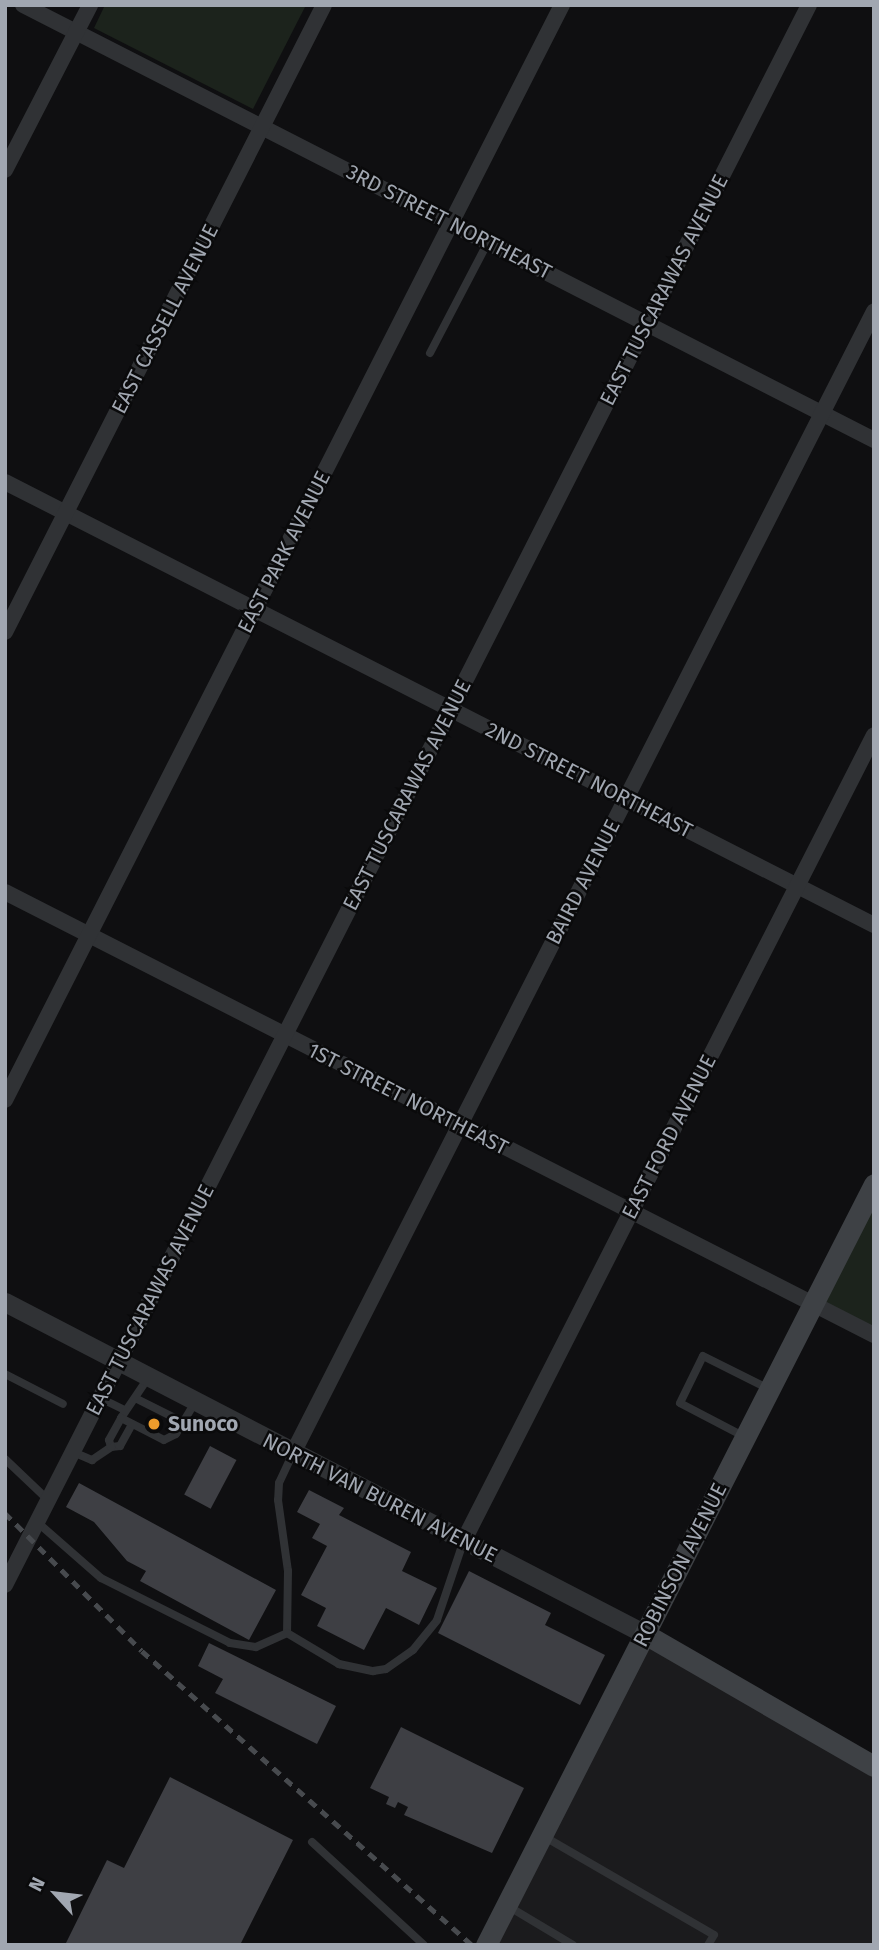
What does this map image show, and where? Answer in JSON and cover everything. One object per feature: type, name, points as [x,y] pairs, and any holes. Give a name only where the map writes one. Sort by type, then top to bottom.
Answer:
[{"type":"main road","name":"ROBINSON AVENUE","points":[[486,1945],[874,1184]]},
{"type":"main road","points":[[645,1634],[874,1766]]},
{"type":"street","name":"3RD STREET NORTHEAST","points":[[23,5],[874,440]]},
{"type":"street","points":[[5,170],[90,5]]},
{"type":"street","name":"EAST CASSELL AVENUE","points":[[5,632],[324,5]]},
{"type":"street","name":"EAST PARK AVENUE","points":[[5,1100],[562,5]]},
{"type":"street","name":"EAST TUSCARAWAS AVENUE","points":[[5,1585],[809,5]]},
{"type":"street","name":"BAIRD AVENUE","points":[[293,1454],[874,311]]},
{"type":"street","name":"2ND STREET NORTHEAST","points":[[5,482],[874,925]]},
{"type":"street","name":"EAST FORD AVENUE","points":[[464,1540],[874,735]]},
{"type":"street","name":"1ST STREET NORTHEAST","points":[[5,892],[874,1335]]},
{"type":"street","name":"NORTH VAN BUREN AVENUE","points":[[7,1308],[118,1362],[645,1634]]},
{"type":"lane","points":[[430,353],[488,242]]},
{"type":"lane","points":[[745,1437],[680,1403],[703,1356],[769,1389]]},
{"type":"lane","points":[[5,1374],[63,1404]]},
{"type":"lane","points":[[111,1447],[109,1440],[123,1414],[137,1399],[149,1378]]},
{"type":"lane","points":[[100,1398],[132,1424],[164,1440],[177,1434],[195,1402]]},
{"type":"lane","points":[[137,1399],[183,1422]]},
{"type":"lane","points":[[73,1452],[92,1460],[111,1447],[120,1446],[132,1424]]},
{"type":"lane","points":[[287,1633],[284,1612],[288,1571],[278,1500],[279,1483],[293,1454]]},
{"type":"lane","points":[[5,1459],[48,1500]]},
{"type":"lane","points":[[37,1522],[101,1578],[230,1643],[256,1647],[287,1633]]},
{"type":"lane","points":[[287,1633],[339,1664],[386,1669],[413,1650],[437,1620],[464,1540]]},
{"type":"lane","points":[[542,1835],[714,1935],[708,1945]]},
{"type":"lane","points":[[312,1842],[424,1945]]},
{"type":"lane","points":[[506,1905],[573,1945]]},
{"type":"shaded area","points":[[105,5],[306,5],[253,109],[94,28]]},
{"type":"shaded area","points":[[874,1184],[874,1335],[812,1305]]},
{"type":"shaded area","points":[[645,1634],[874,1767],[874,1945],[486,1945]]},
{"type":"building","points":[[210,1446],[236,1460],[211,1509],[184,1495]]},
{"type":"building","points":[[79,1483],[276,1590],[249,1640],[140,1581],[146,1571],[127,1561],[94,1522],[66,1507]]},
{"type":"building","points":[[309,1490],[344,1508],[339,1515],[411,1552],[402,1571],[437,1588],[419,1625],[386,1608],[364,1650],[317,1626],[326,1608],[301,1595],[327,1546],[312,1538],[320,1524],[297,1512]]},
{"type":"building","points":[[469,1571],[551,1613],[545,1625],[605,1655],[580,1705],[438,1633]]},
{"type":"building","points":[[209,1643],[336,1706],[317,1744],[215,1693],[223,1679],[198,1666]]},
{"type":"building","points":[[401,1727],[524,1788],[492,1853],[404,1815],[408,1807],[398,1802],[395,1808],[386,1804],[389,1797],[370,1788]]},
{"type":"building","points":[[170,1777],[293,1840],[240,1945],[65,1945],[107,1860],[124,1868]]},
{"type":"railway","points":[[5,1513],[142,1651],[472,1945]]},
{"type":"place","name":"Sunoco","points":[[154,1424]]}]
